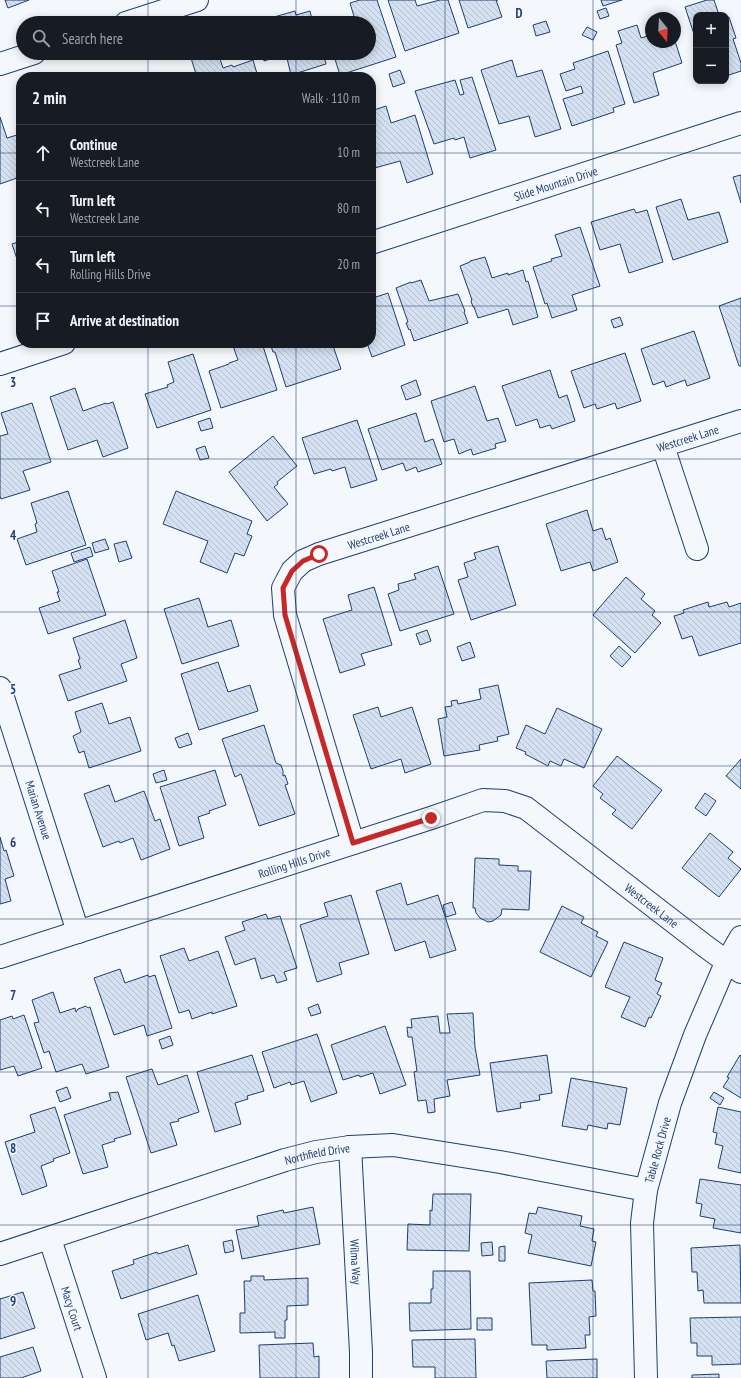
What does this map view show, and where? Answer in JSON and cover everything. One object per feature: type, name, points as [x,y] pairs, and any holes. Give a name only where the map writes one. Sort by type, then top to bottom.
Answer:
[{"type":"street","points":[[148,16],[197,0]]},
{"type":"street","points":[[0,64],[16,59]]},
{"type":"street","name":"Slide Mountain Drive","points":[[376,241],[741,123]]},
{"type":"street","points":[[0,364],[49,348]]},
{"type":"street","name":"Westcreek Lane","points":[[353,843],[285,615],[283,588],[292,571],[303,561],[319,554],[741,421]]},
{"type":"street","points":[[663,446],[696,548]]},
{"type":"street","name":"Marian Avenue","points":[[0,688],[78,932]]},
{"type":"street","name":"Rolling Hills Drive","points":[[0,957],[483,800],[505,801],[526,808],[578,848]]},
{"type":"street","name":"Westcreek Lane","points":[[578,848],[733,968]]},
{"type":"street","name":"Table Rock Drive","points":[[646,1378],[642,1223],[646,1190],[670,1103],[707,1005],[733,968],[741,937]]},
{"type":"street","name":"Northfield Drive","points":[[0,1254],[285,1160],[316,1152],[350,1147],[393,1145],[500,1162],[646,1190]]},
{"type":"street","name":"Wilma Way","points":[[350,1147],[361,1378]]},
{"type":"street","name":"Macy Court","points":[[50,1238],[95,1378]]},
{"type":"building","points":[[5,0],[29,0],[8,8]]},
{"type":"building","points":[[360,0],[377,0],[396,57],[349,72],[339,72],[335,60],[376,60],[376,16],[354,16],[350,3]]},
{"type":"building","points":[[388,0],[415,0],[417,6],[440,0],[448,0],[459,33],[405,51]]},
{"type":"building","points":[[459,0],[496,0],[502,17],[468,28]]},
{"type":"building","points":[[601,0],[622,0],[603,6]]},
{"type":"building","points":[[707,0],[714,0],[718,12],[693,12],[693,31],[685,7]]},
{"type":"building","points":[[606,8],[609,16],[600,19],[597,11]]},
{"type":"building","points":[[295,11],[296,15],[310,11],[311,16],[278,16]]},
{"type":"building","points":[[729,17],[736,38],[733,39],[741,63],[741,71],[729,75]]},
{"type":"building","points":[[546,21],[550,32],[536,36],[533,25]]},
{"type":"building","points":[[637,25],[641,38],[645,37],[645,48],[677,48],[682,63],[653,73],[659,95],[634,103],[616,45],[622,43],[618,31]]},
{"type":"building","points":[[587,27],[597,32],[593,40],[582,35]]},
{"type":"building","points":[[608,51],[625,104],[613,108],[614,112],[572,126],[563,99],[583,93],[581,86],[566,91],[560,74],[575,69],[573,63]]},
{"type":"building","points":[[192,60],[220,60],[223,68],[232,65],[233,67],[253,60],[257,72],[195,72]]},
{"type":"building","points":[[287,60],[325,60],[326,64],[301,72],[290,72]]},
{"type":"building","points":[[512,60],[517,77],[542,70],[561,129],[535,137],[529,116],[499,124],[481,70]]},
{"type":"building","points":[[400,70],[405,83],[393,87],[389,74]]},
{"type":"building","points":[[472,77],[496,150],[470,158],[464,137],[455,140],[454,138],[434,144],[415,91],[455,80],[460,95],[464,94],[460,80]]},
{"type":"building","points":[[386,106],[391,123],[415,115],[433,174],[407,183],[400,161],[376,168],[376,109]]},
{"type":"building","points":[[0,117],[7,138],[16,135],[16,178],[0,184]]},
{"type":"building","points":[[741,175],[741,203],[733,177]]},
{"type":"building","points":[[681,199],[688,220],[719,212],[728,242],[673,260],[656,207]]},
{"type":"building","points":[[634,209],[636,213],[647,210],[663,262],[629,273],[620,244],[600,250],[591,222]]},
{"type":"building","points":[[580,227],[600,286],[572,295],[577,310],[552,318],[547,303],[545,304],[533,267],[562,256],[555,235]]},
{"type":"building","points":[[16,243],[16,256],[12,244]]},
{"type":"building","points":[[485,257],[492,278],[523,270],[526,282],[528,281],[538,317],[513,325],[508,309],[478,318],[460,266],[470,261]]},
{"type":"building","points":[[421,280],[429,301],[458,294],[468,323],[414,341],[410,329],[409,330],[406,323],[408,322],[396,288]]},
{"type":"building","points":[[388,293],[405,345],[372,357],[369,348],[376,348],[376,297]]},
{"type":"building","points":[[741,298],[741,366],[739,366],[719,306]]},
{"type":"building","points":[[620,317],[623,325],[614,328],[611,320]]},
{"type":"building","points":[[694,331],[710,378],[687,386],[685,380],[666,387],[664,381],[653,385],[641,349]]},
{"type":"building","points":[[234,348],[264,348],[277,390],[221,408],[209,371],[238,360]]},
{"type":"building","points":[[272,348],[334,348],[341,369],[286,387],[275,352],[273,352]]},
{"type":"building","points":[[625,353],[641,401],[617,409],[615,403],[597,409],[595,404],[584,408],[571,371]]},
{"type":"building","points":[[193,354],[211,410],[157,428],[145,394],[168,387],[167,385],[174,382],[168,362]]},
{"type":"building","points":[[550,370],[559,398],[567,395],[575,421],[552,429],[550,425],[540,428],[537,419],[516,426],[502,386]]},
{"type":"building","points":[[416,380],[421,395],[406,400],[401,386]]},
{"type":"building","points":[[475,386],[487,421],[498,418],[506,441],[495,444],[496,448],[473,455],[471,449],[459,454],[454,439],[444,442],[431,401]]},
{"type":"building","points":[[75,388],[83,411],[113,402],[128,448],[103,457],[97,440],[68,450],[50,397]]},
{"type":"building","points":[[32,403],[51,462],[23,471],[30,490],[1,499],[0,436],[8,434],[1,413]]},
{"type":"building","points":[[416,413],[425,442],[433,439],[442,464],[418,472],[416,467],[406,471],[403,463],[382,470],[368,429]]},
{"type":"building","points":[[210,418],[213,428],[201,431],[198,422]]},
{"type":"building","points":[[357,420],[377,480],[351,488],[345,467],[314,474],[302,438]]},
{"type":"building","points":[[273,436],[297,466],[277,482],[278,484],[274,487],[288,504],[267,521],[229,472]]},
{"type":"building","points":[[205,446],[209,458],[200,460],[196,449]]},
{"type":"building","points":[[68,491],[86,545],[26,565],[17,539],[37,532],[35,524],[37,523],[31,503]]},
{"type":"building","points":[[176,491],[252,521],[247,534],[252,536],[244,556],[235,553],[227,573],[200,562],[208,541],[163,524]]},
{"type":"building","points":[[587,510],[593,531],[602,528],[606,540],[610,538],[618,562],[593,571],[590,562],[561,571],[546,524]]},
{"type":"building","points":[[105,539],[109,549],[95,553],[92,543]]},
{"type":"building","points":[[126,541],[132,558],[119,562],[114,544]]},
{"type":"building","points":[[498,546],[516,605],[471,620],[458,580],[468,577],[464,563],[476,559],[474,553]]},
{"type":"building","points":[[90,547],[93,556],[74,562],[71,553]]},
{"type":"building","points":[[87,559],[106,615],[48,634],[39,608],[60,601],[57,592],[59,592],[52,571]]},
{"type":"building","points":[[438,566],[454,614],[400,631],[388,594],[399,590],[398,584],[416,579],[414,574]]},
{"type":"building","points":[[626,577],[645,594],[641,599],[655,611],[652,615],[661,623],[635,653],[593,615]]},
{"type":"building","points":[[374,587],[392,645],[361,654],[365,665],[340,673],[323,619],[352,610],[348,595]]},
{"type":"building","points":[[199,598],[208,627],[231,620],[239,646],[182,664],[164,609]]},
{"type":"building","points":[[708,602],[709,607],[727,602],[729,607],[741,603],[741,643],[699,656],[692,636],[682,639],[674,616],[684,613],[683,610]]},
{"type":"building","points":[[125,620],[137,658],[121,664],[127,681],[68,701],[59,675],[81,668],[78,660],[80,659],[73,638]]},
{"type":"building","points":[[427,630],[431,641],[420,645],[416,634]]},
{"type":"building","points":[[470,642],[475,657],[462,661],[457,647]]},
{"type":"building","points":[[619,646],[631,657],[622,667],[610,656]]},
{"type":"building","points":[[218,662],[228,692],[250,685],[258,711],[199,730],[181,674]]},
{"type":"building","points":[[498,685],[509,734],[497,737],[498,741],[479,745],[480,750],[444,756],[438,719],[447,717],[445,707],[452,706],[451,701],[457,700],[458,704],[481,699],[479,689]]},
{"type":"building","points":[[102,703],[109,724],[130,717],[141,751],[89,768],[84,751],[79,753],[73,736],[81,732],[75,712]]},
{"type":"building","points":[[378,707],[381,717],[412,707],[431,764],[405,773],[401,759],[371,769],[353,715]]},
{"type":"building","points":[[557,708],[602,729],[584,768],[564,759],[561,766],[550,761],[548,766],[525,754],[526,752],[516,748],[526,725],[545,734]]},
{"type":"building","points":[[264,725],[276,763],[281,765],[283,776],[285,775],[288,784],[285,785],[295,814],[259,826],[241,774],[235,777],[222,739]]},
{"type":"building","points":[[188,733],[192,744],[179,748],[175,738]]},
{"type":"building","points":[[617,756],[662,790],[632,829],[612,814],[616,810],[600,798],[603,794],[593,786]]},
{"type":"building","points":[[741,759],[741,789],[726,776]]},
{"type":"building","points":[[164,770],[167,780],[156,783],[153,774]]},
{"type":"building","points":[[215,770],[226,805],[198,817],[204,838],[179,846],[160,787]]},
{"type":"building","points":[[109,785],[115,802],[144,791],[155,821],[160,819],[170,849],[141,860],[133,838],[103,847],[84,794]]},
{"type":"building","points":[[705,793],[716,801],[706,816],[695,808]]},
{"type":"building","points":[[710,833],[733,852],[728,858],[741,869],[719,897],[682,868]]},
{"type":"building","points":[[0,837],[4,851],[6,850],[14,876],[5,879],[11,901],[0,904]]},
{"type":"building","points":[[475,858],[499,859],[499,865],[518,866],[518,871],[531,871],[529,910],[502,909],[501,915],[493,921],[488,922],[480,918],[476,913],[475,908],[473,908]]},
{"type":"building","points":[[401,883],[407,905],[438,895],[456,950],[430,958],[425,941],[395,951],[376,891]]},
{"type":"building","points":[[351,895],[369,954],[339,963],[342,974],[317,982],[300,925],[328,916],[324,903]]},
{"type":"building","points":[[452,902],[456,914],[446,917],[443,905]]},
{"type":"building","points":[[562,906],[584,917],[581,923],[598,932],[596,936],[608,942],[591,977],[540,952]]},
{"type":"building","points":[[266,914],[268,919],[280,916],[297,968],[284,972],[287,980],[277,983],[274,975],[261,979],[255,958],[235,965],[225,937],[245,930],[242,922]]},
{"type":"building","points":[[624,942],[663,958],[655,980],[662,983],[657,994],[661,996],[651,1018],[649,1017],[645,1027],[621,1017],[630,997],[605,987]]},
{"type":"building","points":[[184,948],[189,961],[218,951],[237,1006],[192,1019],[189,1010],[179,1013],[160,956]]},
{"type":"building","points":[[120,969],[125,983],[148,975],[149,977],[155,975],[172,1028],[147,1036],[144,1025],[114,1035],[94,978]]},
{"type":"building","points":[[53,992],[60,1013],[75,1008],[76,1012],[78,1009],[86,1006],[88,1008],[90,1007],[109,1067],[86,1074],[82,1064],[56,1072],[49,1051],[44,1053],[34,1023],[39,1022],[32,1000]]},
{"type":"building","points":[[318,1004],[321,1013],[311,1016],[308,1008]]},
{"type":"building","points":[[473,1013],[475,1047],[480,1075],[447,1080],[450,1096],[434,1099],[435,1112],[428,1113],[426,1100],[418,1101],[414,1072],[417,1071],[412,1037],[408,1037],[407,1027],[412,1028],[411,1019],[438,1016],[440,1033],[450,1033],[447,1014]]},
{"type":"building","points":[[24,1015],[42,1068],[18,1076],[14,1066],[0,1070],[0,1020],[12,1016],[13,1019]]},
{"type":"building","points":[[385,1026],[406,1085],[380,1094],[373,1073],[360,1077],[359,1075],[343,1080],[331,1045]]},
{"type":"building","points":[[317,1034],[337,1093],[311,1102],[304,1081],[291,1085],[290,1082],[274,1088],[262,1052]]},
{"type":"building","points":[[170,1036],[173,1045],[162,1049],[159,1040]]},
{"type":"building","points":[[252,1055],[264,1091],[247,1096],[248,1099],[235,1103],[241,1124],[215,1132],[197,1072]]},
{"type":"building","points":[[547,1055],[552,1093],[539,1095],[540,1100],[520,1103],[521,1108],[497,1112],[490,1063]]},
{"type":"building","points":[[740,1055],[741,1056],[741,1098],[723,1087]]},
{"type":"building","points":[[152,1069],[158,1085],[187,1075],[199,1112],[178,1119],[179,1121],[170,1123],[177,1145],[151,1153],[126,1077]]},
{"type":"building","points":[[571,1078],[627,1088],[620,1125],[608,1123],[607,1129],[588,1125],[587,1130],[562,1126]]},
{"type":"building","points":[[67,1087],[71,1098],[60,1102],[56,1091]]},
{"type":"building","points":[[118,1092],[131,1134],[114,1139],[115,1141],[102,1145],[108,1167],[83,1174],[64,1115],[111,1100],[109,1093]]},
{"type":"building","points":[[714,1092],[724,1098],[720,1105],[710,1098]]},
{"type":"building","points":[[55,1107],[70,1153],[53,1159],[54,1161],[41,1166],[47,1186],[22,1195],[5,1142],[35,1132],[30,1115]]},
{"type":"building","points":[[718,1107],[741,1112],[741,1173],[718,1168],[723,1146],[715,1144],[717,1133],[713,1132]]},
{"type":"building","points":[[700,1179],[741,1185],[741,1233],[713,1228],[715,1219],[700,1216],[702,1204],[696,1203]]},
{"type":"building","points":[[433,1194],[471,1194],[469,1251],[407,1250],[408,1224],[430,1225],[430,1210],[432,1211]]},
{"type":"building","points":[[313,1207],[320,1244],[242,1259],[236,1230],[259,1226],[257,1216],[283,1210],[284,1213]]},
{"type":"building","points":[[538,1207],[582,1216],[580,1226],[594,1229],[592,1241],[596,1242],[591,1266],[528,1253],[532,1235],[525,1233],[529,1213],[536,1214]]},
{"type":"building","points":[[232,1240],[234,1251],[225,1253],[223,1242]]},
{"type":"building","points":[[492,1242],[493,1255],[482,1256],[481,1243]]},
{"type":"building","points":[[188,1245],[197,1274],[121,1299],[112,1271],[134,1264],[133,1260],[157,1252],[158,1254]]},
{"type":"building","points":[[740,1245],[741,1303],[704,1303],[703,1290],[698,1291],[697,1272],[692,1272],[691,1248]]},
{"type":"building","points":[[505,1246],[505,1261],[499,1261],[499,1247]]},
{"type":"building","points":[[433,1271],[470,1271],[471,1329],[410,1331],[409,1303],[431,1303]]},
{"type":"building","points":[[251,1276],[264,1276],[264,1280],[308,1278],[308,1305],[287,1306],[285,1338],[275,1338],[275,1332],[240,1333],[240,1313],[245,1313],[244,1281],[251,1281]]},
{"type":"building","points":[[592,1280],[593,1291],[595,1291],[596,1316],[589,1317],[590,1335],[585,1335],[586,1348],[547,1350],[547,1345],[532,1345],[529,1283]]},
{"type":"building","points":[[23,1292],[35,1328],[0,1339],[0,1299]]},
{"type":"building","points":[[198,1295],[215,1351],[179,1361],[168,1333],[146,1340],[138,1314]]},
{"type":"building","points":[[741,1317],[741,1364],[712,1365],[712,1356],[697,1356],[697,1343],[691,1343],[690,1318]]},
{"type":"building","points":[[477,1318],[492,1318],[492,1330],[477,1330]]},
{"type":"building","points":[[475,1339],[476,1378],[435,1378],[435,1367],[413,1367],[412,1340]]},
{"type":"building","points":[[313,1343],[314,1357],[319,1356],[319,1378],[260,1378],[259,1345]]},
{"type":"building","points":[[33,1347],[41,1371],[21,1378],[0,1378],[0,1357]]},
{"type":"building","points":[[597,1359],[597,1378],[547,1378],[546,1361]]},
{"type":"building","points":[[719,1374],[719,1378],[692,1378],[692,1375]]},
{"type":"route","points":[[319,554],[303,561],[292,571],[283,588],[285,615],[353,843],[431,818]]}]
